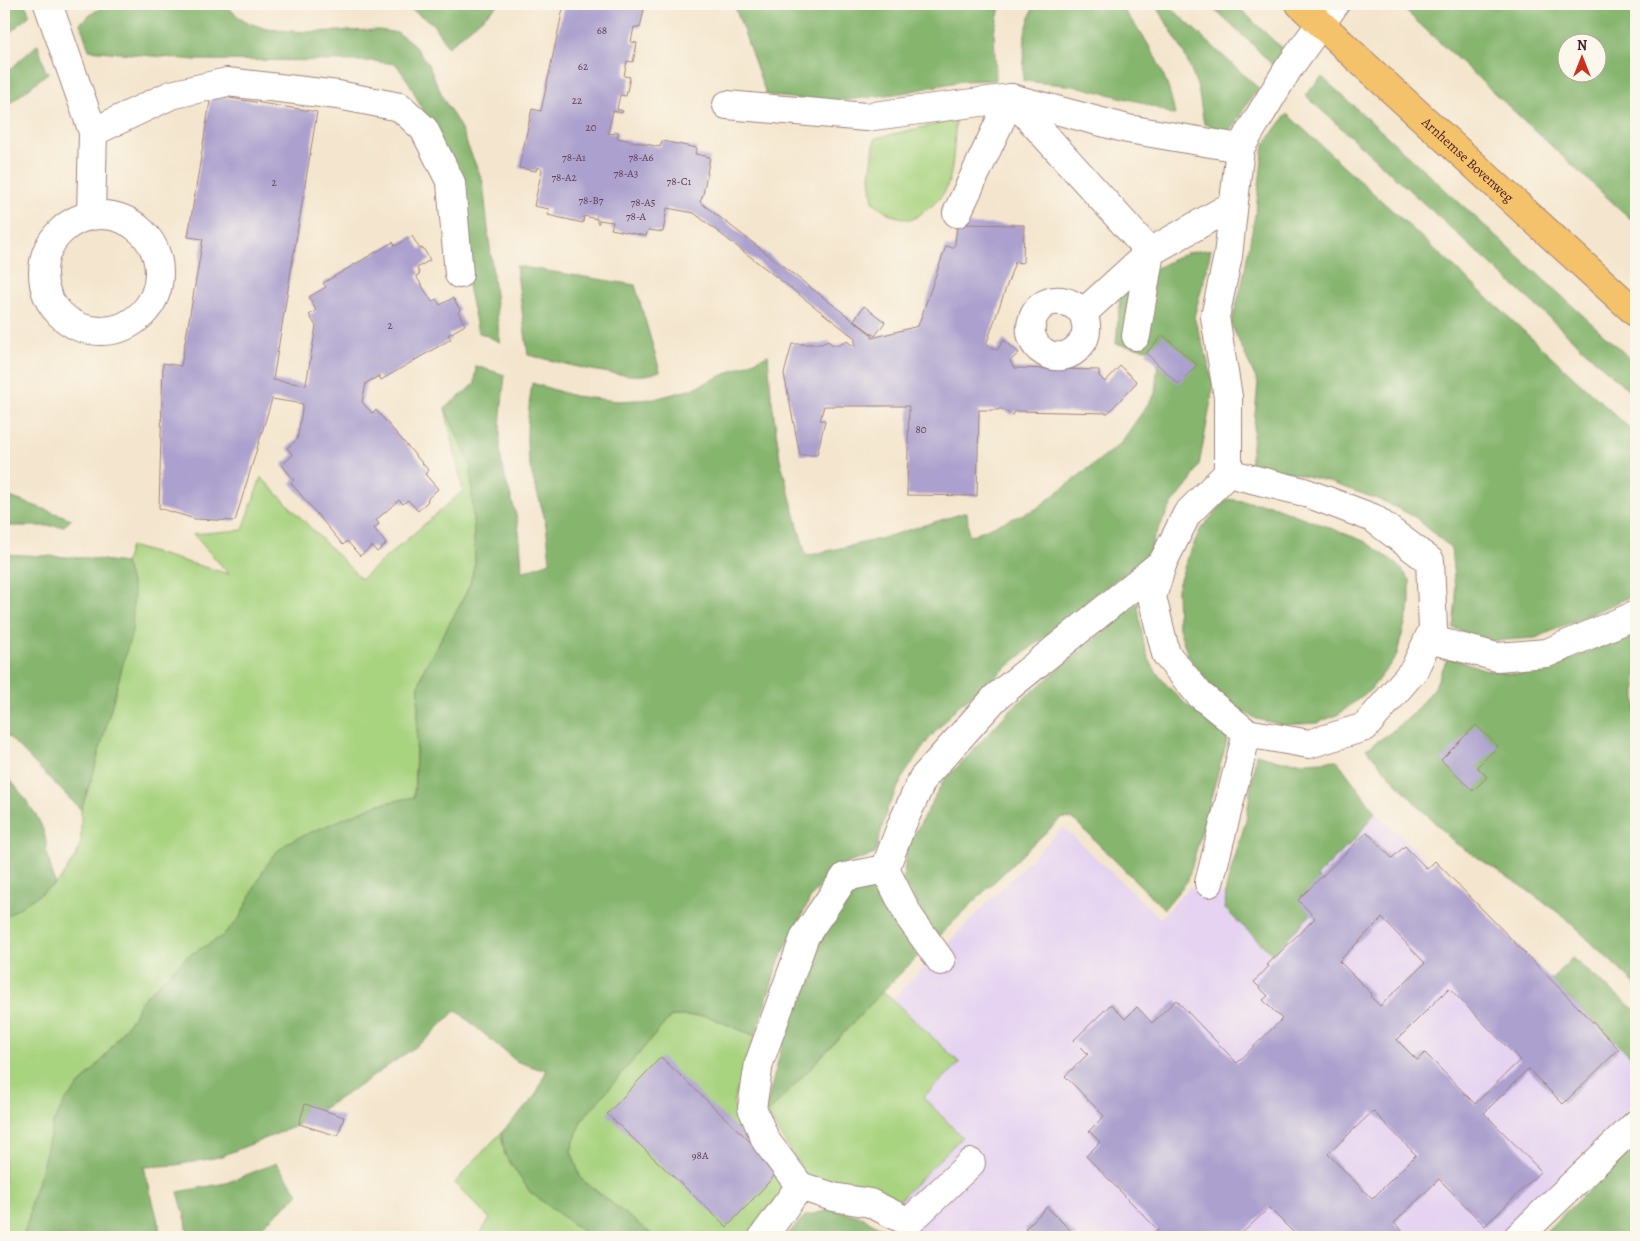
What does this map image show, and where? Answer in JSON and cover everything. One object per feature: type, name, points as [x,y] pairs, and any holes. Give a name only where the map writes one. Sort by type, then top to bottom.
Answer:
[{"type":"main road","name":"Arnhemse Bovenweg","points":[[1300,4],[1328,13],[1358,59],[1636,313]]},
{"type":"lane","points":[[48,4],[93,132],[91,216]]},
{"type":"lane","points":[[1228,474],[1304,492],[1373,518],[1430,562],[1433,629],[1414,670],[1365,727],[1309,744],[1247,733],[1199,694],[1166,654],[1152,597],[1163,562],[1187,514],[1228,474],[1228,397],[1215,316],[1228,256],[1240,148],[1288,69],[1328,13]]},
{"type":"lane","points":[[93,132],[171,95],[227,82],[338,95],[400,107],[424,129],[451,183],[459,274]]},
{"type":"lane","points":[[727,105],[866,117],[1011,98],[1128,130],[1240,148]]},
{"type":"lane","points":[[957,214],[1011,98]]},
{"type":"lane","points":[[1011,98],[1150,252]]},
{"type":"lane","points":[[1083,313],[1150,252],[1233,205]]},
{"type":"lane","points":[[91,216],[110,216],[128,222],[143,234],[154,249],[159,268],[158,287],[150,304],[138,319],[121,328],[102,331],[83,329],[66,320],[53,306],[45,288],[43,269],[48,251],[58,235],[73,223],[91,216]]},
{"type":"lane","points":[[1136,336],[1150,252]]},
{"type":"lane","points":[[941,961],[910,918],[885,869],[902,824],[923,778],[995,698],[1163,562]]},
{"type":"lane","points":[[1429,639],[1497,657],[1547,653],[1636,615]]},
{"type":"lane","points":[[1209,883],[1247,733]]},
{"type":"lane","points":[[885,869],[845,877],[805,936],[759,1063],[752,1108],[766,1141],[800,1186],[833,1196],[870,1203],[909,1222],[971,1163]]},
{"type":"lane","points":[[1518,1237],[1636,1124]]},
{"type":"lane","points":[[763,1237],[800,1186]]},
{"type":"shaded area","points":[[1344,784],[1436,869],[1636,1061],[1636,1101],[1499,1237],[908,1237],[884,1218],[777,1115],[1063,827],[1160,918],[1190,887],[1232,896]]},
{"type":"green space","points":[[4,4],[25,4],[30,15],[4,38]]},
{"type":"green space","points":[[105,4],[223,4],[244,21],[266,29],[302,32],[379,30],[398,33],[412,43],[428,64],[444,100],[459,125],[483,182],[500,342],[478,332],[436,139],[410,84],[396,64],[372,61],[195,60],[89,50],[80,23]]},
{"type":"green space","points":[[387,4],[499,4],[448,47],[432,23],[409,8]]},
{"type":"green space","points":[[734,4],[1001,4],[994,31],[996,80],[962,81],[902,93],[831,102],[766,94]]},
{"type":"green space","points":[[1034,4],[1118,4],[1138,29],[1154,55],[1167,84],[1175,115],[1140,102],[1076,86],[1023,81],[1025,33]]},
{"type":"green space","points":[[1154,4],[1167,4],[1259,89],[1229,132],[1204,124],[1198,88],[1184,53]]},
{"type":"green space","points":[[1208,4],[1235,4],[1275,42],[1292,55],[1277,70],[1252,44]]},
{"type":"green space","points":[[1398,4],[1636,4],[1636,224]]},
{"type":"green space","points":[[38,44],[45,70],[49,72],[4,108],[4,75]]},
{"type":"green space","points":[[1322,77],[1636,364],[1636,397],[1305,95]]},
{"type":"green space","points":[[1287,114],[1636,434],[1636,594],[1536,638],[1491,641],[1453,628],[1456,599],[1451,548],[1415,517],[1383,501],[1326,481],[1282,470],[1250,467],[1258,383],[1231,324],[1242,284],[1256,210],[1264,145]]},
{"type":"green space","points":[[956,120],[949,182],[943,194],[935,203],[911,220],[891,215],[873,202],[870,177],[875,138]]},
{"type":"green space","points":[[1211,249],[1194,317],[1209,365],[1213,387],[1199,465],[1190,482],[1170,507],[1154,538],[1149,557],[1120,576],[957,707],[929,739],[904,775],[887,809],[875,854],[836,867],[811,897],[779,961],[755,1036],[707,1016],[671,1016],[581,1121],[571,1151],[581,1179],[655,1237],[590,1237],[530,1192],[505,1155],[501,1133],[535,1097],[547,1069],[539,1069],[516,1061],[456,1010],[428,1038],[359,1086],[294,1127],[219,1157],[176,1165],[144,1167],[159,1225],[160,1237],[23,1237],[53,1123],[66,1100],[104,1058],[136,1012],[140,1002],[186,957],[221,937],[239,919],[263,871],[275,853],[290,841],[376,805],[414,797],[419,686],[424,669],[470,584],[475,563],[471,466],[445,408],[475,384],[476,366],[505,375],[500,448],[504,473],[516,515],[522,572],[550,562],[545,519],[532,475],[527,447],[532,383],[574,396],[618,401],[654,399],[692,389],[768,355],[780,459],[806,556],[879,539],[967,512],[969,536],[1036,509],[1120,444],[1155,394],[1159,351],[1116,344],[1121,286],[1186,253]]},
{"type":"green space","points":[[516,266],[635,285],[660,371],[649,375],[616,374],[528,355]]},
{"type":"green space","points":[[445,408],[471,466],[475,563],[470,584],[424,669],[419,686],[414,797],[376,805],[252,894],[239,919],[222,937],[186,957],[140,1002],[136,1012],[104,1058],[66,1100],[31,1201],[29,1218],[23,1237],[4,1237],[4,918],[59,881],[76,856],[81,843],[81,810],[94,771],[134,593],[125,563],[130,546],[229,574],[193,534],[243,530],[261,477],[361,579],[463,491]]},
{"type":"green space","points":[[4,495],[72,519],[64,526],[4,526]]},
{"type":"green space","points":[[1227,499],[1270,505],[1364,541],[1396,563],[1410,580],[1410,605],[1396,657],[1370,690],[1339,714],[1317,723],[1282,725],[1257,719],[1228,703],[1205,680],[1188,656],[1178,625],[1177,589],[1187,559],[1200,530]]},
{"type":"green space","points":[[4,554],[88,558],[125,563],[134,593],[132,631],[94,771],[81,810],[4,732]]},
{"type":"green space","points":[[1139,602],[1138,607],[1144,643],[1151,663],[1157,673],[1175,694],[1207,722],[1228,737],[1188,880],[1164,909],[1073,819],[1062,818],[938,937],[903,881],[907,848],[944,780],[1010,710]]},
{"type":"green space","points":[[1636,631],[1636,985],[1563,916],[1517,883],[1455,843],[1366,749],[1412,715],[1435,686],[1448,657],[1487,670],[1516,674],[1556,666]]},
{"type":"green space","points":[[1256,754],[1281,761],[1337,760],[1375,812],[1356,838],[1317,877],[1333,892],[1272,954],[1225,909],[1226,888],[1246,820]]},
{"type":"green space","points":[[4,773],[32,808],[43,829],[55,884],[4,918]]},
{"type":"green space","points":[[877,883],[898,927],[918,956],[767,1114],[765,1111],[788,1023],[825,931],[839,902],[854,886]]},
{"type":"green space","points":[[1572,958],[1635,1010],[1636,1008],[1636,1061],[1550,980]]},
{"type":"green space","points":[[883,991],[960,1063],[923,1097],[962,1137],[897,1202],[877,1192],[856,1185],[834,1182],[812,1185],[767,1114]]},
{"type":"green space","points":[[671,1016],[707,1016],[755,1036],[733,1102],[743,1132],[790,1192],[777,1199],[771,1205],[747,1237],[655,1237],[581,1179],[571,1151],[581,1121]]},
{"type":"green space","points":[[501,1133],[505,1155],[530,1192],[590,1237],[478,1237],[490,1219],[455,1183]]},
{"type":"green space","points":[[1636,1144],[1636,1237],[1540,1237]]},
{"type":"green space","points":[[276,1163],[299,1194],[261,1227],[272,1237],[188,1237],[186,1220],[178,1192],[226,1183]]},
{"type":"green space","points":[[834,1209],[862,1217],[896,1237],[785,1237],[805,1216]]},
{"type":"building","points":[[564,4],[638,4],[638,8],[644,9],[640,28],[634,27],[631,42],[637,43],[633,62],[627,61],[624,76],[630,77],[626,96],[620,95],[617,109],[623,111],[622,113],[613,111],[608,133],[615,134],[615,131],[618,132],[617,138],[660,147],[662,141],[697,148],[695,154],[710,157],[700,202],[872,335],[872,338],[918,326],[946,246],[953,248],[955,244],[957,224],[1024,225],[1023,263],[1015,262],[986,345],[997,350],[1004,340],[1019,353],[1010,361],[1014,368],[1099,370],[1099,376],[1105,382],[1120,366],[1137,382],[1108,413],[1015,411],[1013,415],[999,408],[999,410],[979,410],[977,496],[907,495],[909,406],[824,406],[820,420],[825,420],[817,455],[800,455],[784,374],[792,344],[821,344],[828,341],[833,345],[839,345],[847,341],[855,345],[855,338],[694,213],[667,208],[663,232],[648,230],[646,236],[611,229],[613,222],[599,220],[599,223],[597,223],[597,219],[584,216],[583,223],[548,215],[549,209],[534,206],[542,169],[537,167],[536,171],[519,168],[532,109],[541,111]]},
{"type":"building","points":[[211,95],[317,112],[273,380],[306,385],[316,326],[309,315],[316,311],[309,297],[326,287],[323,283],[393,242],[395,246],[412,236],[420,249],[423,248],[430,260],[417,268],[420,274],[416,276],[432,302],[436,299],[440,305],[453,298],[460,310],[458,312],[465,325],[448,335],[451,339],[381,380],[379,376],[366,383],[362,402],[372,413],[376,410],[429,471],[425,474],[438,489],[418,511],[408,500],[403,504],[399,500],[376,520],[379,524],[374,528],[386,544],[377,552],[372,546],[360,556],[347,541],[343,545],[291,483],[294,480],[282,465],[293,455],[287,448],[297,440],[303,404],[272,399],[235,521],[195,519],[159,508],[163,363],[181,366],[203,239],[188,237]]},
{"type":"building","points":[[864,306],[885,322],[875,336],[854,320]]},
{"type":"building","points":[[1163,335],[1197,365],[1178,384],[1146,353]]},
{"type":"building","points":[[1476,725],[1498,746],[1477,767],[1487,777],[1473,791],[1441,760]]},
{"type":"building","points":[[1367,832],[1392,858],[1405,846],[1427,869],[1435,861],[1619,1049],[1563,1104],[1528,1069],[1484,1113],[1541,1171],[1485,1226],[1439,1179],[1394,1223],[1409,1237],[1298,1237],[1269,1208],[1238,1237],[1150,1237],[1158,1230],[1086,1156],[1100,1142],[1089,1131],[1104,1116],[1065,1076],[1088,1054],[1074,1040],[1111,1004],[1125,1019],[1137,1007],[1152,1023],[1176,1000],[1237,1063],[1282,1019],[1263,1000],[1268,996],[1254,982],[1269,966],[1267,965],[1315,918],[1298,900]],"holes":[[[1382,918],[1425,963],[1380,1006],[1370,996],[1372,994],[1339,961]],[[1449,988],[1520,1060],[1475,1104],[1425,1053],[1417,1060],[1397,1040]],[[1373,1111],[1416,1155],[1372,1199],[1328,1154]]]},
{"type":"building","points":[[661,1057],[780,1170],[727,1227],[607,1114]]},
{"type":"building","points":[[305,1104],[344,1117],[338,1136],[299,1124]]},
{"type":"building","points":[[1047,1207],[1077,1237],[1033,1237],[1025,1229]]}]
